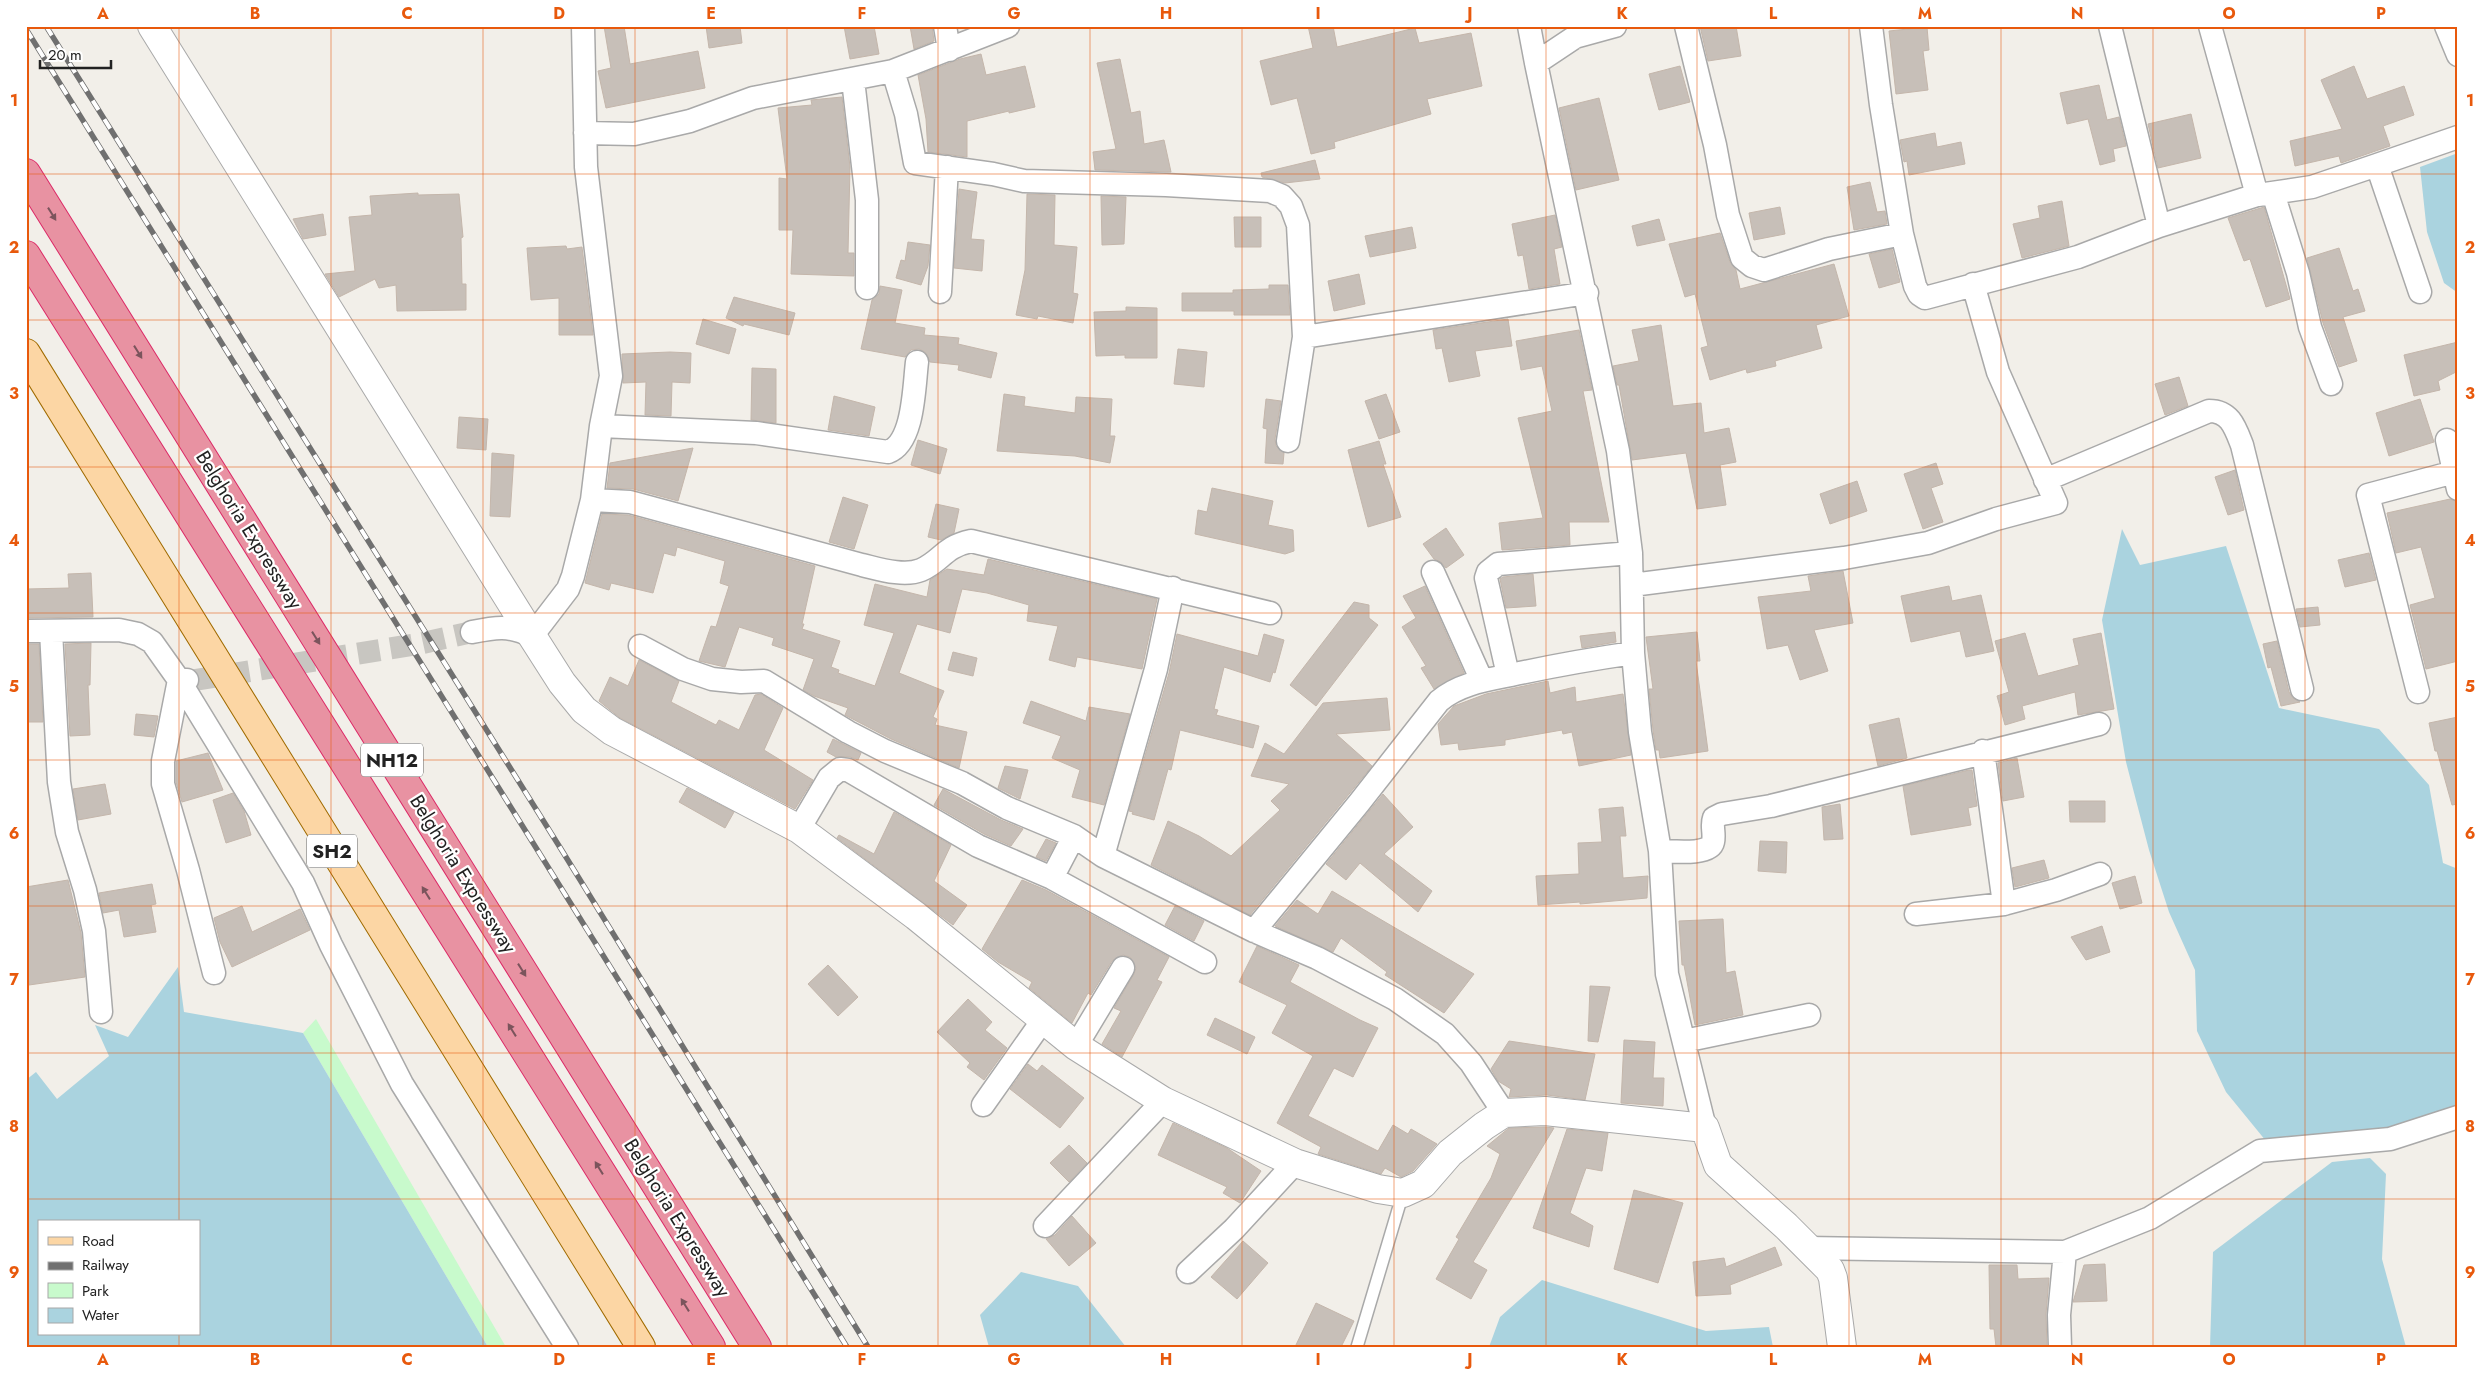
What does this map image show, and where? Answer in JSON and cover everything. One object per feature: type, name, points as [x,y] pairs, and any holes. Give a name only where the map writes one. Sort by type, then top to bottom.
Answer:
[{"type":"highway","name":"Belghoria Expressway","points":[[26,172],[757,1347]]},
{"type":"highway","name":"Belghoria Expressway","points":[[26,255],[711,1347]]},
{"type":"main road","name":"SH2","points":[[26,353],[641,1347]]},
{"type":"street","points":[[152,26],[562,683],[584,710],[612,731],[799,829],[916,916],[1076,1046],[1163,1101],[1296,1163],[1378,1189],[1403,1193],[1423,1184],[1450,1153],[1504,1113],[1545,1111],[1705,1128]]},
{"type":"street","points":[[532,636],[568,589],[592,500],[601,426],[610,376],[586,167],[583,26]]},
{"type":"street","points":[[946,26],[949,50]]},
{"type":"street","points":[[586,133],[634,134],[690,121],[753,98],[894,71],[1008,26]]},
{"type":"street","points":[[1529,26],[1618,450],[1631,554],[1633,653],[1640,732],[1660,850],[1667,974],[1705,1128],[1718,1165],[1786,1226],[1830,1270],[1833,1278],[1842,1347]]},
{"type":"street","points":[[1536,63],[1575,37],[1615,26]]},
{"type":"street","points":[[1686,26],[1715,145],[1728,215],[1742,258],[1752,266],[1764,270],[1829,249],[1902,234]]},
{"type":"street","points":[[1871,26],[1881,105],[1902,234],[1915,286],[1919,294],[1924,298],[2078,257],[2159,226],[2265,194],[2312,187],[2458,137]]},
{"type":"street","points":[[2110,26],[2159,226]]},
{"type":"street","points":[[2210,26],[2265,194],[2298,273],[2310,327],[2331,384]]},
{"type":"street","points":[[2446,26],[2458,55]]},
{"type":"street","points":[[894,71],[906,114],[915,163],[993,174],[1024,181],[1270,191],[1282,196],[1291,206],[1298,225],[1304,337],[1288,441]]},
{"type":"street","points":[[853,80],[867,200],[867,288]]},
{"type":"street","points":[[2377,165],[2420,292]]},
{"type":"street","points":[[940,292],[947,167]]},
{"type":"street","points":[[1632,585],[1844,558],[1928,543],[1996,519],[2056,503],[1998,372],[1973,284]]},
{"type":"street","points":[[1304,337],[1586,292]]},
{"type":"street","points":[[601,426],[756,434],[888,452],[896,449],[905,435],[911,411],[917,362]]},
{"type":"street","points":[[2045,480],[2208,411],[2218,411],[2227,416],[2234,425],[2242,445],[2302,689]]},
{"type":"street","points":[[2418,692],[2368,495],[2456,477],[2447,440]]},
{"type":"street","points":[[592,500],[630,502],[852,563],[895,572],[919,571],[947,549],[972,541],[1173,588],[1270,613]]},
{"type":"street","points":[[1508,675],[1486,578],[1493,566],[1498,564],[1631,554]]},
{"type":"street","points":[[1433,572],[1482,681]]},
{"type":"street","points":[[1103,856],[1156,668],[1173,588]]},
{"type":"street","points":[[472,632],[501,626],[516,628],[532,636]]},
{"type":"street","points":[[51,630],[59,782],[67,832],[85,890],[94,931],[101,1012]]},
{"type":"street","points":[[26,631],[120,630],[138,634],[152,642],[187,680],[303,883],[331,945],[402,1084],[567,1347]]},
{"type":"street","points":[[640,646],[683,669],[712,679],[741,682],[764,681],[848,732],[962,783],[1007,808],[1074,836],[1103,856],[1254,930],[1317,958],[1395,1000],[1445,1034],[1471,1063],[1504,1113]]},
{"type":"street","points":[[1254,930],[1360,803],[1439,701],[1456,690],[1482,681],[1561,663],[1633,653]]},
{"type":"street","points":[[187,680],[163,761],[162,784],[188,870],[214,973]]},
{"type":"street","points":[[1660,850],[1698,851],[1711,846],[1713,842],[1712,825],[1714,818],[1722,814],[1789,801],[1983,751],[2099,724]]},
{"type":"street","points":[[1983,751],[2004,904]]},
{"type":"street","points":[[799,829],[829,778],[840,769],[848,770],[978,846],[1052,878],[1205,962]]},
{"type":"street","points":[[1052,878],[1074,836]]},
{"type":"street","points":[[1916,914],[2004,904],[2056,890],[2100,874]]},
{"type":"street","points":[[1076,1046],[1123,968]]},
{"type":"street","points":[[1684,1041],[1809,1015]]},
{"type":"street","points":[[983,1105],[1043,1020]]},
{"type":"street","points":[[1045,1226],[1163,1101]]},
{"type":"street","points":[[1806,1248],[2065,1252],[2150,1218],[2260,1151],[2390,1139],[2458,1117]]},
{"type":"street","points":[[1188,1272],[1234,1229],[1296,1163]]},
{"type":"street","points":[[2060,1347],[2059,1315],[2065,1252]]},
{"type":"lane","points":[[1357,1347],[1403,1193]]},
{"type":"green space","points":[[316,1019],[506,1347],[488,1347],[303,1033]]},
{"type":"water","points":[[2458,153],[2458,293],[2444,283],[2427,232],[2420,167]]},
{"type":"water","points":[[2122,529],[2140,565],[2226,546],[2279,708],[2379,729],[2429,785],[2443,863],[2458,869],[2458,1114],[2322,1144],[2266,1141],[2226,1092],[2197,1031],[2195,970],[2169,912],[2149,850],[2126,762],[2102,620]]},
{"type":"water","points":[[178,967],[184,1012],[303,1033],[488,1347],[26,1347],[26,1080],[36,1072],[57,1099],[109,1056],[95,1025],[128,1037]]},
{"type":"water","points":[[2370,1158],[2386,1174],[2382,1259],[2406,1347],[2210,1347],[2213,1252],[2332,1162]]},
{"type":"water","points":[[1021,1272],[1078,1286],[1126,1347],[989,1347],[980,1315]]},
{"type":"water","points":[[1542,1280],[1706,1331],[1769,1327],[1773,1347],[1489,1347],[1500,1317]]},
{"type":"building","points":[[604,26],[624,26],[630,64],[698,51],[705,88],[606,108],[598,71],[611,68]]},
{"type":"building","points":[[706,26],[740,26],[742,43],[709,48]]},
{"type":"building","points":[[844,26],[874,26],[879,54],[850,59]]},
{"type":"building","points":[[910,26],[932,26],[934,41],[914,49]]},
{"type":"building","points":[[1308,26],[1333,26],[1337,47],[1415,28],[1419,43],[1471,33],[1482,86],[1427,99],[1431,114],[1334,142],[1335,148],[1311,154],[1297,98],[1271,105],[1260,61],[1313,48]]},
{"type":"building","points":[[1700,26],[1736,26],[1741,56],[1708,61]]},
{"type":"building","points":[[1927,27],[1929,50],[1923,51],[1928,90],[1896,94],[1889,31]]},
{"type":"building","points":[[981,54],[986,75],[1025,66],[1035,107],[967,121],[967,157],[928,152],[926,119],[918,75],[960,59]]},
{"type":"building","points":[[1120,59],[1131,113],[1140,111],[1144,144],[1164,140],[1171,172],[1095,170],[1093,152],[1116,149],[1097,63]]},
{"type":"building","points":[[1680,66],[1690,102],[1659,110],[1649,74]]},
{"type":"building","points":[[2354,66],[2367,99],[2404,86],[2414,115],[2383,126],[2390,146],[2341,163],[2339,156],[2295,166],[2290,141],[2342,129],[2321,80]]},
{"type":"building","points":[[2099,85],[2107,120],[2119,117],[2126,146],[2113,149],[2115,161],[2100,165],[2088,119],[2067,124],[2060,93]]},
{"type":"building","points":[[842,97],[850,167],[848,253],[854,253],[854,276],[791,274],[793,230],[779,230],[779,178],[787,179],[778,108],[812,105],[811,100]]},
{"type":"building","points":[[1599,98],[1619,180],[1576,190],[1559,108]]},
{"type":"building","points":[[2191,114],[2201,158],[2158,168],[2148,124]]},
{"type":"building","points":[[1935,133],[1937,147],[1961,142],[1965,164],[1909,175],[1907,161],[1904,162],[1900,140]]},
{"type":"building","points":[[1315,160],[1320,179],[1285,183],[1262,177],[1261,173]]},
{"type":"building","points":[[1870,182],[1877,212],[1885,211],[1887,224],[1854,230],[1847,187]]},
{"type":"building","points":[[959,189],[977,192],[971,239],[984,240],[982,271],[954,268]]},
{"type":"building","points":[[418,193],[418,195],[459,194],[463,237],[461,238],[462,284],[466,284],[466,310],[397,311],[396,285],[379,288],[375,279],[339,297],[325,274],[355,271],[349,217],[372,215],[370,196]]},
{"type":"building","points":[[1027,194],[1055,195],[1054,245],[1077,247],[1073,293],[1078,294],[1073,323],[1038,316],[1037,319],[1016,315],[1025,270]]},
{"type":"building","points":[[1101,196],[1126,197],[1124,244],[1102,245]]},
{"type":"building","points":[[2062,201],[2069,246],[2022,258],[2013,224],[2040,218],[2038,206]]},
{"type":"building","points":[[1780,207],[1785,234],[1754,240],[1749,213]]},
{"type":"building","points":[[2264,207],[2290,299],[2266,307],[2250,259],[2244,261],[2228,218]]},
{"type":"building","points":[[323,214],[326,235],[303,239],[293,219]]},
{"type":"building","points":[[1555,215],[1562,247],[1554,249],[1560,284],[1529,289],[1523,255],[1518,256],[1512,224]]},
{"type":"building","points":[[1234,217],[1261,217],[1261,247],[1235,247]]},
{"type":"building","points":[[1659,219],[1665,240],[1637,246],[1632,226]]},
{"type":"building","points":[[1412,227],[1416,248],[1370,257],[1365,236]]},
{"type":"building","points":[[1720,233],[1730,262],[1736,270],[1740,289],[1834,264],[1849,316],[1816,325],[1822,348],[1775,361],[1776,366],[1747,373],[1746,369],[1710,380],[1701,348],[1708,346],[1695,294],[1685,297],[1669,244]]},
{"type":"building","points":[[908,242],[930,245],[928,266],[921,285],[896,278],[901,260],[905,261]]},
{"type":"building","points":[[566,246],[567,249],[582,247],[593,335],[559,335],[559,298],[531,300],[527,248]]},
{"type":"building","points":[[2339,248],[2353,291],[2358,289],[2365,311],[2343,317],[2357,361],[2339,367],[2323,323],[2307,258]]},
{"type":"building","points":[[1892,249],[1900,282],[1879,288],[1869,254]]},
{"type":"building","points":[[1359,274],[1365,304],[1334,311],[1328,281]]},
{"type":"building","points":[[1269,285],[1288,285],[1290,315],[1234,315],[1234,311],[1182,311],[1182,293],[1233,293],[1233,290],[1269,289]]},
{"type":"building","points":[[880,286],[902,290],[895,323],[925,328],[924,335],[959,338],[958,344],[997,353],[991,378],[958,370],[959,365],[930,362],[925,352],[919,349],[911,350],[905,357],[861,349],[872,300],[879,294]]},
{"type":"building","points":[[734,297],[795,313],[789,335],[744,324],[743,326],[726,318]]},
{"type":"building","points":[[1126,307],[1157,308],[1157,358],[1125,358],[1125,355],[1096,356],[1094,312],[1126,311]]},
{"type":"building","points":[[703,319],[736,329],[729,354],[696,344]]},
{"type":"building","points":[[1508,319],[1512,346],[1475,351],[1480,376],[1449,382],[1442,348],[1436,349],[1433,330]]},
{"type":"building","points":[[1661,325],[1673,406],[1701,403],[1704,433],[1729,428],[1736,462],[1720,465],[1726,505],[1697,509],[1686,453],[1632,460],[1619,385],[1617,385],[1613,366],[1639,361],[1632,330]]},
{"type":"building","points":[[1579,330],[1592,390],[1583,391],[1609,522],[1569,522],[1570,545],[1502,550],[1499,523],[1543,518],[1518,418],[1552,411],[1542,366],[1521,370],[1516,341]]},
{"type":"building","points":[[2458,342],[2458,371],[2438,381],[2440,390],[2414,396],[2404,355]]},
{"type":"building","points":[[1178,349],[1207,352],[1204,387],[1174,384]]},
{"type":"building","points":[[691,353],[690,383],[672,382],[671,416],[645,415],[646,382],[623,383],[622,354]]},
{"type":"building","points":[[752,368],[776,369],[776,423],[751,420]]},
{"type":"building","points":[[2179,377],[2188,406],[2165,415],[2155,384]]},
{"type":"building","points":[[1004,394],[1025,397],[1024,406],[1075,413],[1076,397],[1112,399],[1110,436],[1115,436],[1110,463],[1075,456],[997,451]]},
{"type":"building","points":[[1386,394],[1400,432],[1379,439],[1365,401]]},
{"type":"building","points":[[834,396],[875,407],[869,436],[828,430]]},
{"type":"building","points":[[1266,399],[1281,401],[1275,439],[1276,446],[1284,453],[1283,464],[1265,463],[1267,429],[1263,428]]},
{"type":"building","points":[[2420,399],[2434,442],[2389,456],[2376,413]]},
{"type":"building","points":[[459,417],[488,419],[486,450],[457,448]]},
{"type":"building","points":[[918,440],[947,449],[940,474],[911,465]]},
{"type":"building","points":[[1379,441],[1386,464],[1383,464],[1401,517],[1368,527],[1348,450]]},
{"type":"building","points":[[693,448],[678,501],[633,489],[607,488],[610,463]]},
{"type":"building","points":[[492,453],[514,455],[510,517],[490,516]]},
{"type":"building","points":[[1936,463],[1943,484],[1931,488],[1943,522],[1923,529],[1904,474]]},
{"type":"building","points":[[2235,470],[2244,510],[2228,515],[2215,477]]},
{"type":"building","points":[[1857,481],[1867,511],[1830,524],[1820,494]]},
{"type":"building","points":[[1212,488],[1273,501],[1268,525],[1293,530],[1294,551],[1285,554],[1195,534],[1198,510],[1207,512]]},
{"type":"building","points":[[843,497],[868,505],[854,549],[829,542]]},
{"type":"building","points":[[2450,499],[2458,502],[2458,661],[2426,669],[2410,605],[2435,598],[2421,547],[2396,553],[2387,513]]},
{"type":"building","points":[[936,504],[959,509],[954,533],[941,540],[928,537]]},
{"type":"building","points":[[602,514],[628,515],[815,566],[802,629],[840,641],[831,667],[839,670],[838,673],[875,686],[894,633],[864,625],[875,584],[927,597],[930,580],[947,569],[984,575],[988,559],[1157,599],[1142,669],[1077,657],[1075,667],[1049,660],[1058,626],[1027,621],[1029,605],[987,593],[962,589],[950,633],[917,624],[899,673],[944,691],[933,717],[937,719],[935,725],[967,732],[959,768],[891,739],[845,715],[848,708],[803,690],[814,659],[772,645],[774,638],[739,627],[725,667],[699,661],[711,626],[716,627],[729,586],[720,583],[725,561],[677,547],[675,556],[664,553],[653,593],[611,583],[609,590],[585,583]]},
{"type":"building","points":[[1446,528],[1464,555],[1446,568],[1441,562],[1434,559],[1423,544]]},
{"type":"building","points":[[2369,553],[2376,580],[2345,587],[2338,560]]},
{"type":"building","points":[[1843,571],[1853,623],[1814,630],[1828,671],[1800,680],[1788,645],[1767,649],[1758,597],[1811,591],[1808,576]]},
{"type":"building","points":[[91,573],[93,617],[26,618],[26,589],[69,588],[68,574]]},
{"type":"building","points":[[1533,574],[1536,606],[1506,608],[1500,579],[1503,577]]},
{"type":"building","points":[[1425,586],[1464,673],[1434,689],[1421,668],[1426,666],[1402,627],[1416,618],[1403,596]]},
{"type":"building","points":[[1949,586],[1952,601],[1981,595],[1994,651],[1966,657],[1960,631],[1911,642],[1901,596]]},
{"type":"building","points":[[1354,602],[1369,605],[1369,618],[1378,625],[1316,706],[1290,685]]},
{"type":"building","points":[[2318,607],[2320,625],[2300,627],[2296,609]]},
{"type":"building","points":[[1615,632],[1616,642],[1582,648],[1580,636]]},
{"type":"building","points":[[1697,632],[1700,661],[1696,661],[1708,751],[1660,758],[1659,750],[1656,750],[1653,730],[1649,689],[1653,689],[1646,637]]},
{"type":"building","points":[[2025,633],[2038,676],[2079,665],[2073,639],[2101,633],[2114,709],[2078,715],[2075,692],[2022,706],[2025,719],[2005,725],[1997,696],[2009,692],[1995,641]]},
{"type":"building","points":[[1177,634],[1258,656],[1264,634],[1284,640],[1275,673],[1273,672],[1270,682],[1224,667],[1214,709],[1218,710],[1216,715],[1259,726],[1253,748],[1180,730],[1171,770],[1168,769],[1154,820],[1132,814],[1133,812],[1129,811],[1169,673]]},
{"type":"building","points":[[2277,641],[2289,692],[2293,698],[2300,702],[2281,706],[2271,667],[2268,668],[2263,644]]},
{"type":"building","points":[[91,643],[90,685],[88,685],[90,735],[70,736],[65,644]]},
{"type":"building","points":[[28,644],[39,644],[43,722],[28,722]]},
{"type":"building","points":[[953,652],[977,658],[973,676],[948,670]]},
{"type":"building","points":[[639,660],[679,681],[671,702],[716,725],[719,720],[739,730],[755,695],[761,694],[783,708],[764,750],[813,780],[795,809],[620,718],[599,701],[610,677],[628,686]]},
{"type":"building","points":[[1548,681],[1550,693],[1575,687],[1576,702],[1623,694],[1631,755],[1579,766],[1572,732],[1563,734],[1562,730],[1505,740],[1505,745],[1459,750],[1458,743],[1441,745],[1438,724],[1454,706],[1486,694]]},
{"type":"building","points":[[1387,698],[1390,730],[1336,734],[1372,766],[1250,915],[1151,865],[1168,821],[1199,836],[1231,856],[1280,810],[1271,801],[1289,784],[1251,776],[1265,743],[1284,754],[1323,703]]},
{"type":"building","points":[[1031,701],[1086,721],[1089,707],[1130,714],[1104,805],[1072,797],[1080,770],[1052,758],[1061,736],[1023,723]]},
{"type":"building","points":[[136,714],[158,716],[154,737],[134,735]]},
{"type":"building","points":[[2458,717],[2458,804],[2452,805],[2437,751],[2435,751],[2429,723]]},
{"type":"building","points":[[1899,718],[1907,758],[1878,766],[1869,725]]},
{"type":"building","points":[[833,739],[861,753],[858,760],[850,757],[836,757],[827,752]]},
{"type":"building","points":[[208,753],[223,790],[182,802],[176,782],[176,761]]},
{"type":"building","points":[[2017,758],[2024,797],[2003,801],[1998,763]]},
{"type":"building","points":[[1005,766],[1028,770],[1020,799],[998,788]]},
{"type":"building","points":[[1972,770],[1977,806],[1968,808],[1971,825],[1911,835],[1903,786]]},
{"type":"building","points":[[105,784],[111,814],[78,820],[73,789]]},
{"type":"building","points":[[687,788],[734,812],[725,828],[679,802]]},
{"type":"building","points":[[943,789],[1001,820],[1023,829],[1011,846],[984,834],[934,805]]},
{"type":"building","points":[[233,793],[244,811],[251,835],[226,843],[213,800]]},
{"type":"building","points":[[1383,794],[1413,827],[1384,854],[1432,891],[1418,912],[1360,863],[1346,880],[1326,864]]},
{"type":"building","points":[[2069,801],[2105,801],[2105,822],[2070,822]]},
{"type":"building","points":[[1840,804],[1843,839],[1824,840],[1822,807]]},
{"type":"building","points":[[1623,807],[1626,836],[1620,836],[1623,878],[1648,876],[1647,898],[1580,904],[1580,902],[1538,905],[1536,876],[1579,874],[1578,843],[1602,842],[1599,809]]},
{"type":"building","points":[[894,812],[951,845],[934,881],[967,905],[953,925],[837,838],[839,835],[874,854]]},
{"type":"building","points":[[1046,839],[1056,843],[1046,861],[1036,857]]},
{"type":"building","points":[[1760,841],[1787,842],[1786,873],[1758,871]]},
{"type":"building","points":[[2044,860],[2049,878],[2015,887],[2012,868]]},
{"type":"building","points":[[2135,876],[2142,903],[2120,909],[2112,883]]},
{"type":"building","points":[[68,880],[81,933],[85,977],[29,985],[26,959],[26,887]]},
{"type":"building","points":[[1022,880],[1046,890],[1169,957],[1157,980],[1162,982],[1122,1057],[1102,1044],[1121,1011],[1114,1008],[1136,968],[1130,957],[1123,955],[1112,961],[1091,995],[1088,993],[1072,1023],[1029,988],[1032,982],[998,962],[982,949]]},
{"type":"building","points":[[152,884],[156,904],[151,905],[156,932],[124,937],[119,910],[103,913],[99,893]]},
{"type":"building","points":[[1332,891],[1474,974],[1444,1013],[1385,975],[1387,972],[1341,938],[1333,952],[1275,926],[1297,900],[1318,914]]},
{"type":"building","points":[[242,906],[252,932],[300,909],[310,930],[232,967],[220,942],[214,918]]},
{"type":"building","points":[[1175,906],[1204,921],[1194,941],[1165,925]]},
{"type":"building","points":[[1723,919],[1726,973],[1735,971],[1743,1015],[1695,1025],[1684,965],[1682,965],[1679,921]]},
{"type":"building","points":[[2102,926],[2110,952],[2086,960],[2071,937]]},
{"type":"building","points":[[1257,946],[1299,965],[1290,982],[1378,1028],[1353,1077],[1334,1068],[1308,1116],[1378,1151],[1393,1125],[1408,1134],[1411,1129],[1437,1144],[1413,1171],[1401,1177],[1385,1168],[1381,1174],[1318,1154],[1321,1147],[1277,1123],[1313,1056],[1272,1033],[1287,1005],[1239,982]]},
{"type":"building","points":[[828,965],[858,997],[838,1016],[808,984]]},
{"type":"building","points":[[1590,986],[1610,987],[1598,1042],[1588,1041]]},
{"type":"building","points":[[968,999],[992,1022],[985,1030],[1007,1048],[984,1080],[967,1067],[970,1063],[937,1032]]},
{"type":"building","points":[[1215,1018],[1255,1037],[1247,1054],[1207,1035]]},
{"type":"building","points":[[1624,1040],[1655,1042],[1653,1078],[1664,1078],[1663,1106],[1621,1103]]},
{"type":"building","points":[[1509,1041],[1595,1054],[1585,1100],[1547,1095],[1509,1097],[1511,1089],[1498,1081],[1491,1069]]},
{"type":"building","points":[[1028,1064],[1037,1071],[1042,1065],[1084,1098],[1060,1128],[1010,1089]]},
{"type":"building","points":[[1173,1123],[1227,1148],[1261,1171],[1240,1203],[1223,1193],[1227,1187],[1158,1155]]},
{"type":"building","points":[[1509,1128],[1554,1128],[1473,1262],[1487,1270],[1471,1299],[1436,1279],[1459,1239],[1456,1237],[1491,1178],[1500,1154],[1487,1146]]},
{"type":"building","points":[[1567,1129],[1608,1133],[1602,1171],[1586,1168],[1570,1213],[1593,1226],[1589,1247],[1533,1228]]},
{"type":"building","points":[[1069,1145],[1087,1163],[1069,1182],[1050,1163]]},
{"type":"building","points":[[1634,1190],[1683,1203],[1658,1283],[1614,1269]]},
{"type":"building","points":[[1072,1216],[1096,1243],[1069,1266],[1046,1239],[1055,1235]]},
{"type":"building","points":[[1243,1241],[1268,1263],[1237,1299],[1211,1277]]},
{"type":"building","points":[[1775,1247],[1782,1265],[1730,1285],[1731,1294],[1696,1296],[1693,1262],[1724,1258],[1726,1267]]},
{"type":"building","points":[[2105,1264],[2107,1301],[2073,1302],[2084,1265]]},
{"type":"building","points":[[1989,1265],[2017,1265],[2018,1279],[2049,1278],[2046,1314],[2047,1347],[1996,1347],[1994,1329],[1990,1329]]},
{"type":"building","points":[[1316,1303],[1354,1321],[1341,1347],[1295,1347]]},
{"type":"tunnel","points":[[195,680],[418,644],[472,632]]},
{"type":"railway","points":[[46,26],[561,849],[868,1347]]},
{"type":"railway","points":[[26,29],[847,1347]]}]
